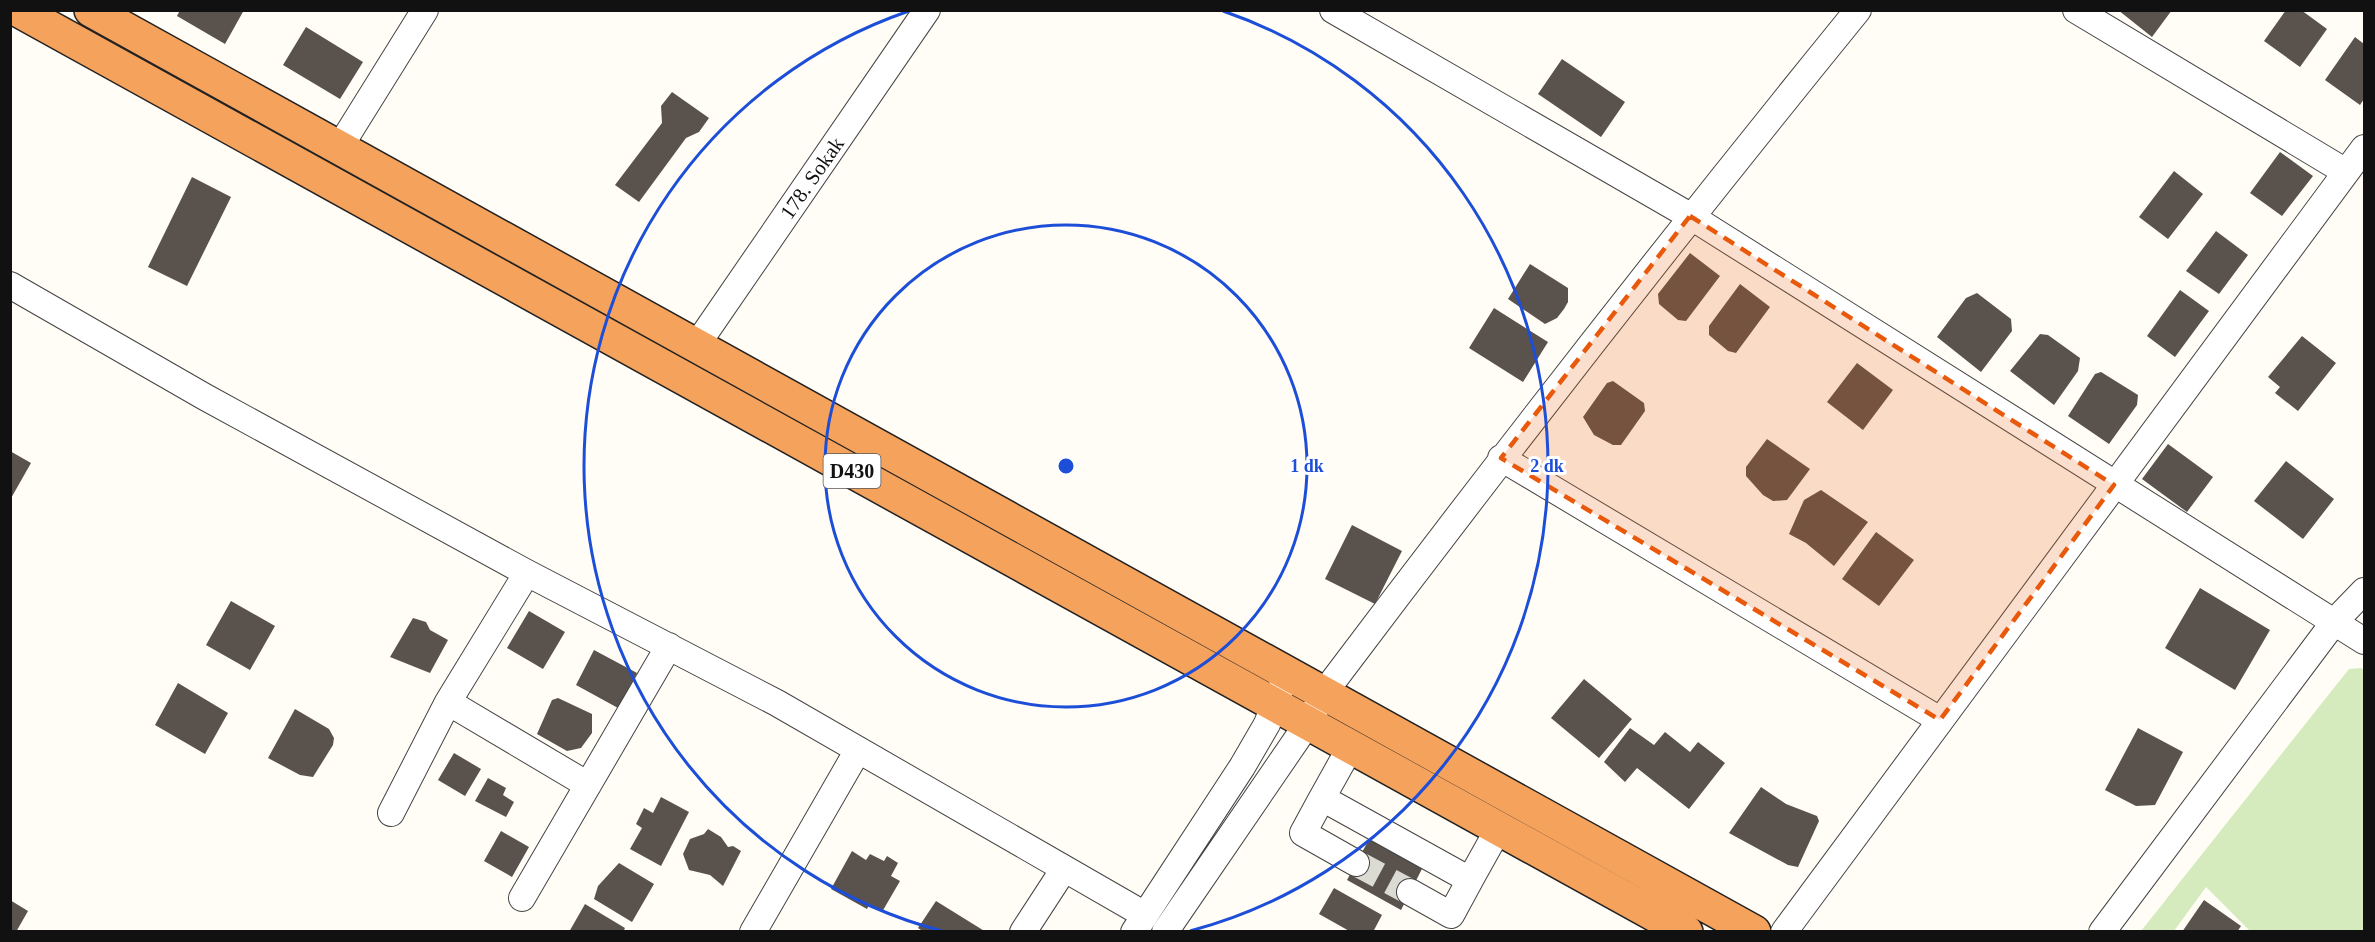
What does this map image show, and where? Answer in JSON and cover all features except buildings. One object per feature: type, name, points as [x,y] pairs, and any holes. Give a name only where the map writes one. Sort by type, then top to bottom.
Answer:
[{"type":"highway","name":"D430","points":[[18,10],[1686,932]]},
{"type":"highway","name":"D430","points":[[91,10],[1754,932]]},
{"type":"street","points":[[339,148],[425,10]]},
{"type":"street","name":"178. Sokak","points":[[696,346],[927,10]]},
{"type":"street","points":[[1333,10],[1690,216],[2364,641]]},
{"type":"street","points":[[1167,931],[1308,723],[1324,693],[1501,458],[1690,216],[1858,10]]},
{"type":"street","points":[[2076,10],[2346,172]]},
{"type":"street","points":[[1784,932],[2364,148]]},
{"type":"street","points":[[10,285],[205,397],[858,750],[1064,869],[1139,923],[1242,767],[1276,705],[1285,672]]},
{"type":"street","points":[[1501,458],[1940,720]]},
{"type":"street","points":[[391,813],[448,702],[527,573]]},
{"type":"street","points":[[2102,932],[2335,621],[2364,591]]},
{"type":"street","points":[[522,898],[669,646]]},
{"type":"street","points":[[448,702],[588,785]]},
{"type":"street","points":[[1351,746],[1303,833],[1356,862]]},
{"type":"street","points":[[753,932],[858,750]]},
{"type":"street","points":[[1322,798],[1470,880]]},
{"type":"street","points":[[1410,892],[1451,915],[1498,828]]},
{"type":"street","points":[[1023,932],[1064,869]]},
{"type":"highlighted area","points":[[1690,216],[2114,485],[1940,720],[1501,458]]},
{"type":"green space","points":[[2349,669],[2364,670],[2364,931],[2250,931],[2206,887],[2174,931],[2141,931]]},
{"type":"tunnel","points":[[1356,863],[1410,892]]}]
